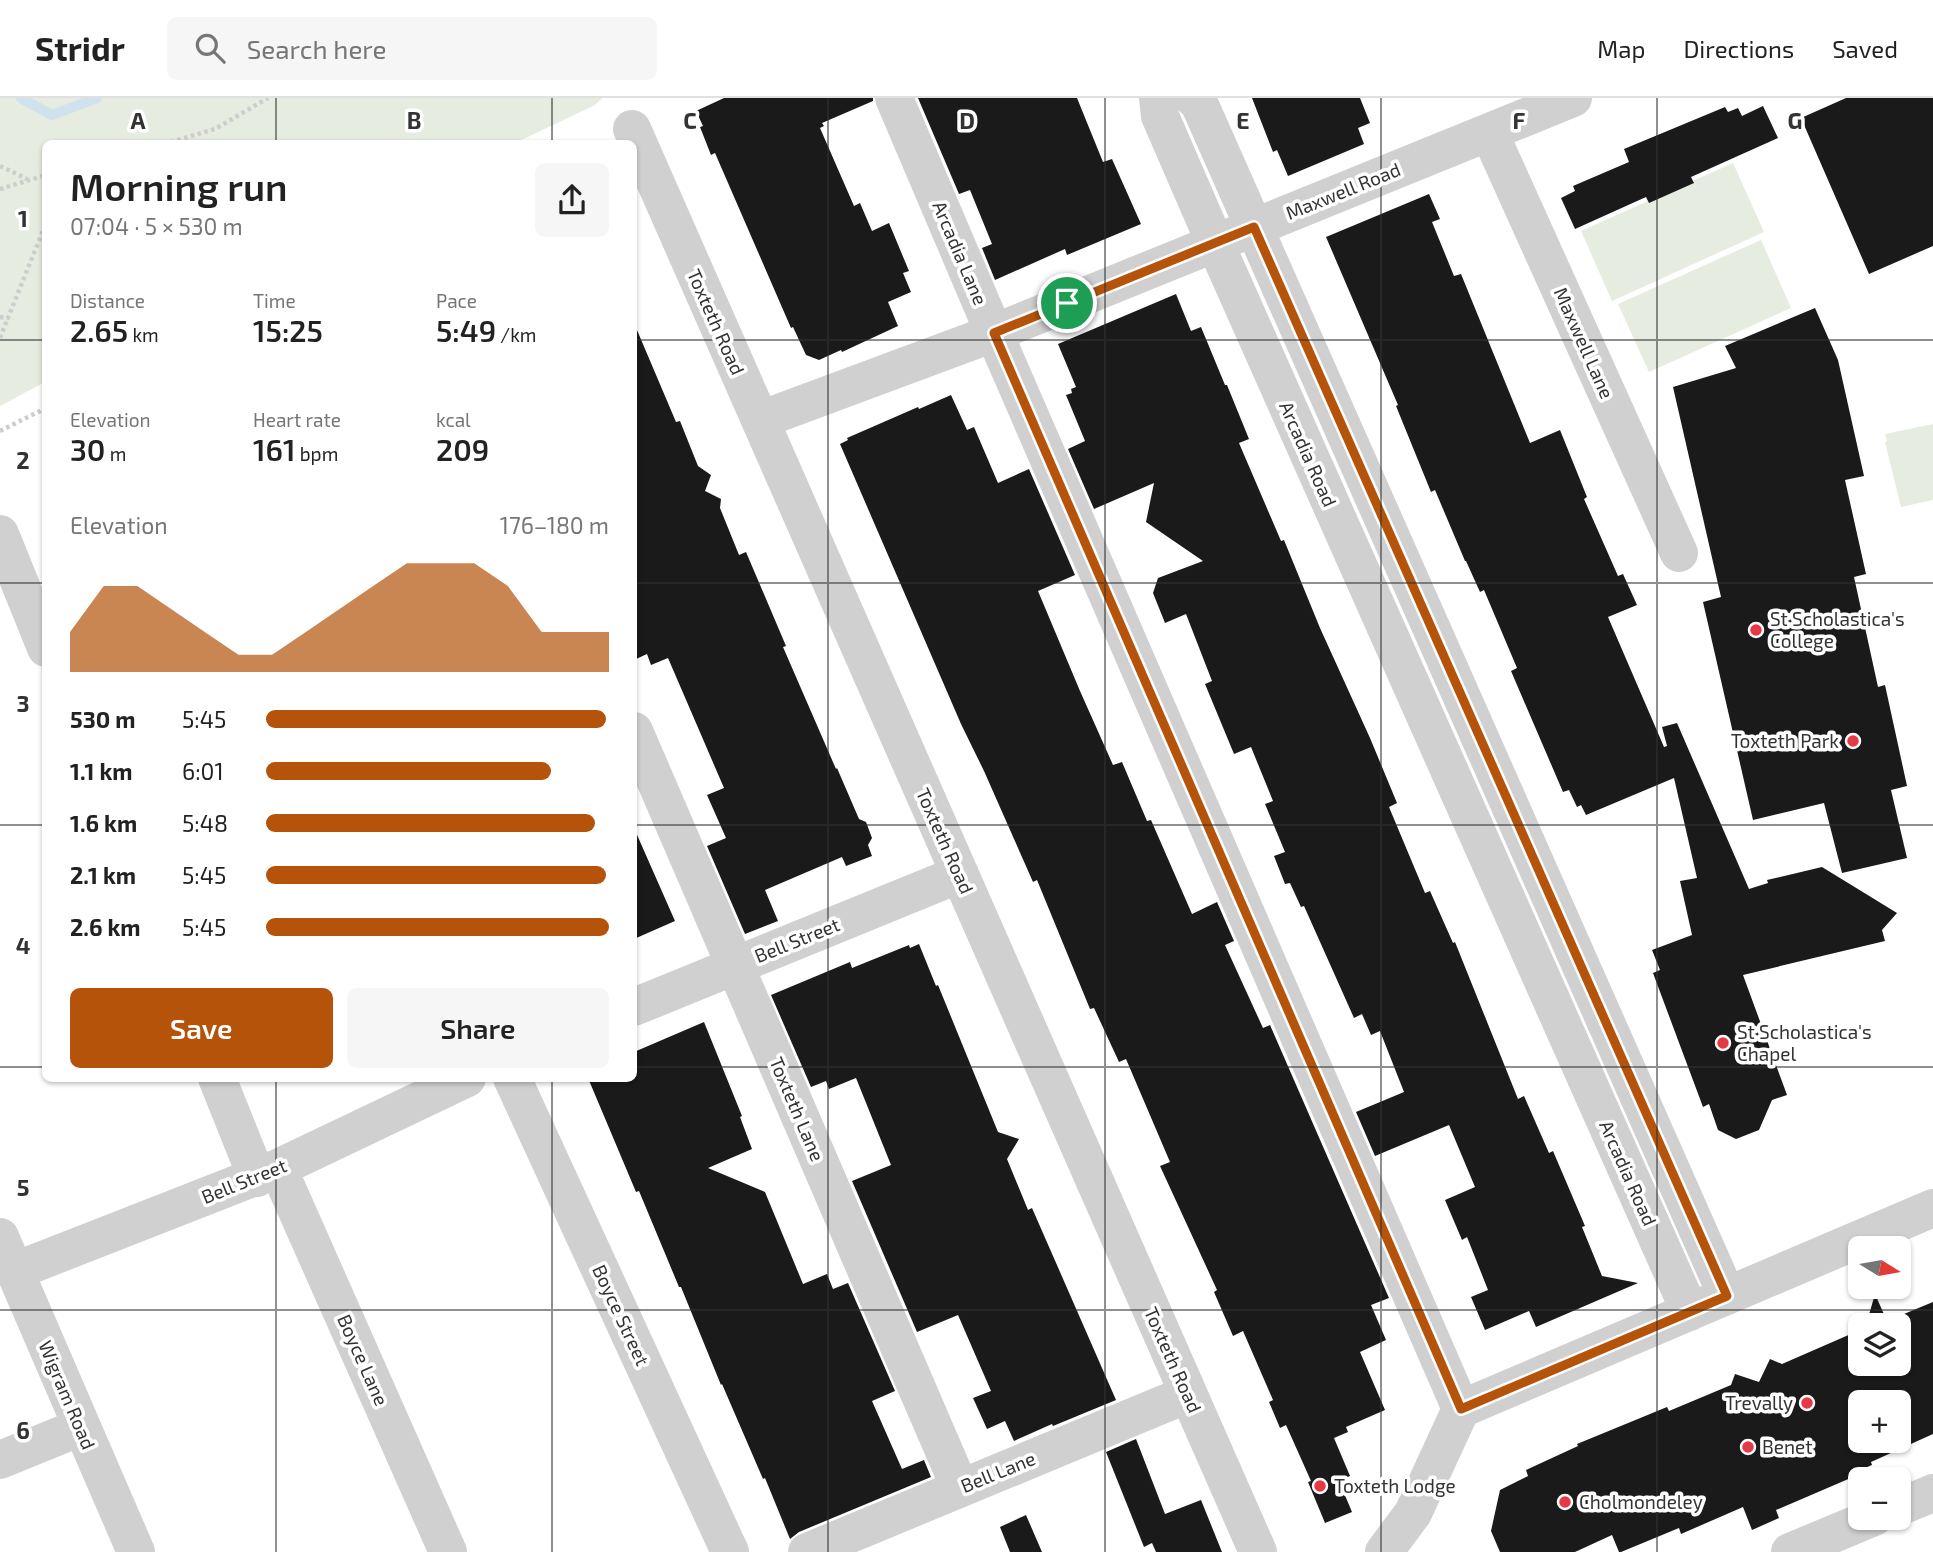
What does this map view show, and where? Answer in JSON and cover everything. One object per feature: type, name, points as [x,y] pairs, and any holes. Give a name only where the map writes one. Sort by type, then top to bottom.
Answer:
[{"type":"street","name":"Arcadia Lane","points":[[894,98],[1461,1409]]},
{"type":"street","name":"Arcadia Road","points":[[1158,98],[1160,116],[1214,243],[1690,1312]]},
{"type":"street","points":[[1193,98],[1199,103],[1727,1296]]},
{"type":"street","name":"Maxwell Road","points":[[760,420],[994,333],[1573,98]]},
{"type":"street","name":"Toxteth Road","points":[[632,129],[634,140]]},
{"type":"street","name":"Maxwell Lane","points":[[1489,132],[1679,553]]},
{"type":"street","name":"Toxteth Road","points":[[637,154],[647,203],[760,420],[1258,1552]]},
{"type":"street","points":[[0,534],[42,638]]},
{"type":"street","name":"Toxteth Lane","points":[[637,738],[960,1488]]},
{"type":"street","points":[[1466,808],[1504,792]]},
{"type":"street","name":"Bell Street","points":[[637,1006],[960,873]]},
{"type":"street","points":[[1566,1034],[1604,1017]]},
{"type":"street","name":"Boyce Lane","points":[[219,1082],[268,1173],[448,1552]]},
{"type":"street","name":"Bell Street","points":[[15,1271],[268,1173],[459,1082]]},
{"type":"street","name":"Boyce Street","points":[[514,1082],[730,1552]]},
{"type":"street","points":[[1384,1552],[1413,1513],[1461,1409],[1933,1208]]},
{"type":"street","name":"Wigram Road","points":[[0,1237],[135,1552]]},
{"type":"street","name":"Bell Lane","points":[[807,1552],[1188,1394]]},
{"type":"street","points":[[0,1460],[81,1427]]},
{"type":"street","points":[[1911,1502],[1933,1493]]},
{"type":"street","points":[[1790,1552],[1848,1528]]},
{"type":"path","points":[[178,140],[215,129],[268,98]]},
{"type":"path","points":[[0,166],[29,180]]},
{"type":"path","points":[[0,189],[42,177]]},
{"type":"path","points":[[0,338],[42,233]]},
{"type":"path","points":[[0,317],[8,318]]},
{"type":"path","points":[[0,431],[42,410]]},
{"type":"shaded area","points":[[0,98],[602,98],[595,105],[521,140],[42,140],[42,384],[0,406]]},
{"type":"shaded area","points":[[1733,163],[1764,232],[1612,301],[1581,231]]},
{"type":"shaded area","points":[[1761,240],[1791,308],[1649,372],[1618,304]]},
{"type":"shaded area","points":[[1933,424],[1933,500],[1901,507],[1885,434]]},
{"type":"building","points":[[724,98],[873,98],[873,101],[822,123],[824,126],[820,128],[854,206],[860,203],[872,231],[889,223],[909,271],[903,273],[911,292],[888,302],[898,326],[819,360],[806,355],[793,327],[791,328],[715,153],[711,155],[700,127],[703,126],[696,111]]},
{"type":"building","points":[[918,98],[1077,98],[1103,162],[1112,159],[1141,224],[1067,255],[1065,249],[995,280],[982,248],[992,244],[970,190],[959,194]]},
{"type":"building","points":[[1252,98],[1360,98],[1370,123],[1358,128],[1364,144],[1288,176],[1277,150],[1273,152]]},
{"type":"building","points":[[1846,98],[1933,98],[1933,246],[1869,274],[1801,118]]},
{"type":"building","points":[[1763,106],[1778,138],[1691,177],[1694,183],[1649,203],[1646,197],[1575,229],[1561,198],[1575,191],[1573,186],[1629,162],[1624,149],[1725,107],[1728,112],[1738,108],[1742,116]]},
{"type":"building","points":[[1429,194],[1440,219],[1432,222],[1454,276],[1461,274],[1530,443],[1560,430],[1587,497],[1584,499],[1618,576],[1623,574],[1637,605],[1608,617],[1664,747],[1667,746],[1662,727],[1677,723],[1749,889],[1768,883],[1767,880],[1822,867],[1897,913],[1882,930],[1885,941],[1743,975],[1787,1095],[1772,1100],[1759,1130],[1736,1139],[1718,1130],[1709,1104],[1703,1107],[1653,973],[1660,970],[1652,950],[1692,935],[1680,881],[1697,878],[1674,778],[1586,815],[1581,805],[1577,807],[1569,790],[1563,792],[1511,671],[1517,668],[1484,590],[1480,592],[1435,490],[1431,492],[1396,406],[1398,405],[1326,237]]},
{"type":"building","points":[[1176,294],[1191,331],[1201,327],[1227,385],[1249,439],[1239,443],[1370,738],[1397,803],[1389,807],[1425,893],[1430,891],[1453,943],[1455,942],[1518,1099],[1524,1096],[1549,1153],[1553,1151],[1585,1226],[1582,1227],[1602,1276],[1638,1283],[1536,1327],[1529,1311],[1485,1330],[1471,1297],[1488,1290],[1467,1237],[1462,1240],[1445,1200],[1475,1187],[1449,1125],[1375,1156],[1356,1112],[1404,1092],[1380,1031],[1371,1035],[1362,1014],[1354,1018],[1304,906],[1301,907],[1290,883],[1285,884],[1274,856],[1285,852],[1265,804],[1273,801],[1251,747],[1234,754],[1205,684],[1212,681],[1186,614],[1165,623],[1153,593],[1158,578],[1203,561],[1146,522],[1154,483],[1094,509],[1068,449],[1085,441],[1066,395],[1072,393],[1071,389],[1076,387],[1058,344]]},
{"type":"building","points":[[1815,308],[1838,360],[1864,476],[1845,480],[1866,574],[1854,577],[1878,687],[1885,685],[1907,786],[1891,790],[1907,858],[1842,873],[1824,803],[1753,820],[1703,602],[1721,597],[1673,387],[1736,368],[1725,346]]},
{"type":"building","points":[[637,330],[698,466],[711,475],[705,491],[721,499],[720,508],[739,555],[746,552],[786,646],[783,647],[836,769],[859,819],[866,822],[872,838],[868,845],[872,856],[846,866],[842,857],[765,890],[778,921],[745,934],[707,846],[726,838],[707,795],[724,788],[668,658],[651,665],[647,654],[637,659]]},
{"type":"building","points":[[951,395],[967,430],[974,427],[998,483],[1029,469],[1075,575],[1038,591],[1080,691],[1113,765],[1122,762],[1192,914],[1217,902],[1234,941],[1225,945],[1263,1028],[1270,1025],[1389,1298],[1371,1305],[1386,1340],[1360,1352],[1385,1410],[1346,1427],[1348,1432],[1334,1438],[1350,1476],[1339,1481],[1352,1512],[1325,1523],[1308,1482],[1311,1481],[1286,1425],[1280,1428],[1269,1402],[1273,1400],[1243,1331],[1233,1336],[1214,1292],[1217,1290],[1160,1166],[1170,1162],[1126,1059],[1119,1062],[1094,1008],[1090,1009],[1037,880],[1033,882],[961,724],[840,444],[848,440],[847,438]]},
{"type":"building","points":[[637,835],[675,921],[637,938]]},
{"type":"building","points":[[919,944],[998,1132],[1019,1139],[1007,1159],[1028,1210],[1032,1208],[1116,1400],[1014,1441],[1005,1421],[987,1429],[973,1398],[991,1391],[958,1315],[917,1332],[852,1181],[891,1165],[856,1078],[829,1089],[826,1081],[811,1087],[771,995],[850,962],[852,968],[909,945],[910,948]]},
{"type":"building","points":[[704,1022],[742,1116],[740,1117],[752,1149],[708,1168],[765,1192],[803,1284],[827,1274],[833,1289],[848,1283],[895,1391],[872,1401],[902,1469],[924,1460],[931,1477],[799,1532],[790,1539],[590,1082],[637,1082],[637,1051]]},
{"type":"building","points":[[1874,1299],[1877,1299],[1883,1313],[1869,1313]]},
{"type":"building","points":[[1933,1302],[1933,1434],[1911,1444],[1911,1390],[1848,1390],[1848,1453],[1891,1453],[1871,1462],[1872,1465],[1867,1467],[1848,1467],[1848,1479],[1776,1510],[1779,1518],[1752,1530],[1743,1507],[1681,1534],[1679,1528],[1621,1552],[1612,1535],[1575,1552],[1500,1552],[1491,1531],[1500,1490],[1528,1476],[1526,1470],[1578,1446],[1577,1444],[1667,1407],[1669,1411],[1731,1385],[1735,1374],[1759,1382],[1770,1359],[1782,1364],[1848,1335],[1848,1376],[1911,1376],[1911,1313],[1906,1313]]},
{"type":"building","points":[[1136,1439],[1165,1514],[1201,1500],[1222,1552],[1156,1552],[1152,1543],[1144,1547],[1106,1452]]},
{"type":"building","points":[[1026,1515],[1042,1552],[1010,1552],[1000,1527]]},
{"type":"waterway","points":[[21,98],[52,115],[97,98]]},
{"type":"place","name":"St Scholastica's College","points":[[1756,630]]},
{"type":"place","name":"Toxteth Park","points":[[1853,741]]},
{"type":"place","name":"St Scholastica's Chapel","points":[[1723,1043]]},
{"type":"place","name":"Trevally","points":[[1807,1403]]},
{"type":"place","name":"Benet","points":[[1748,1447]]},
{"type":"place","name":"Toxteth Lodge","points":[[1320,1486]]},
{"type":"place","name":"Cholmondeley","points":[[1565,1502]]},
{"type":"route","points":[[1254,227],[1727,1296],[1461,1409],[994,333],[1067,303],[1254,227]]}]
